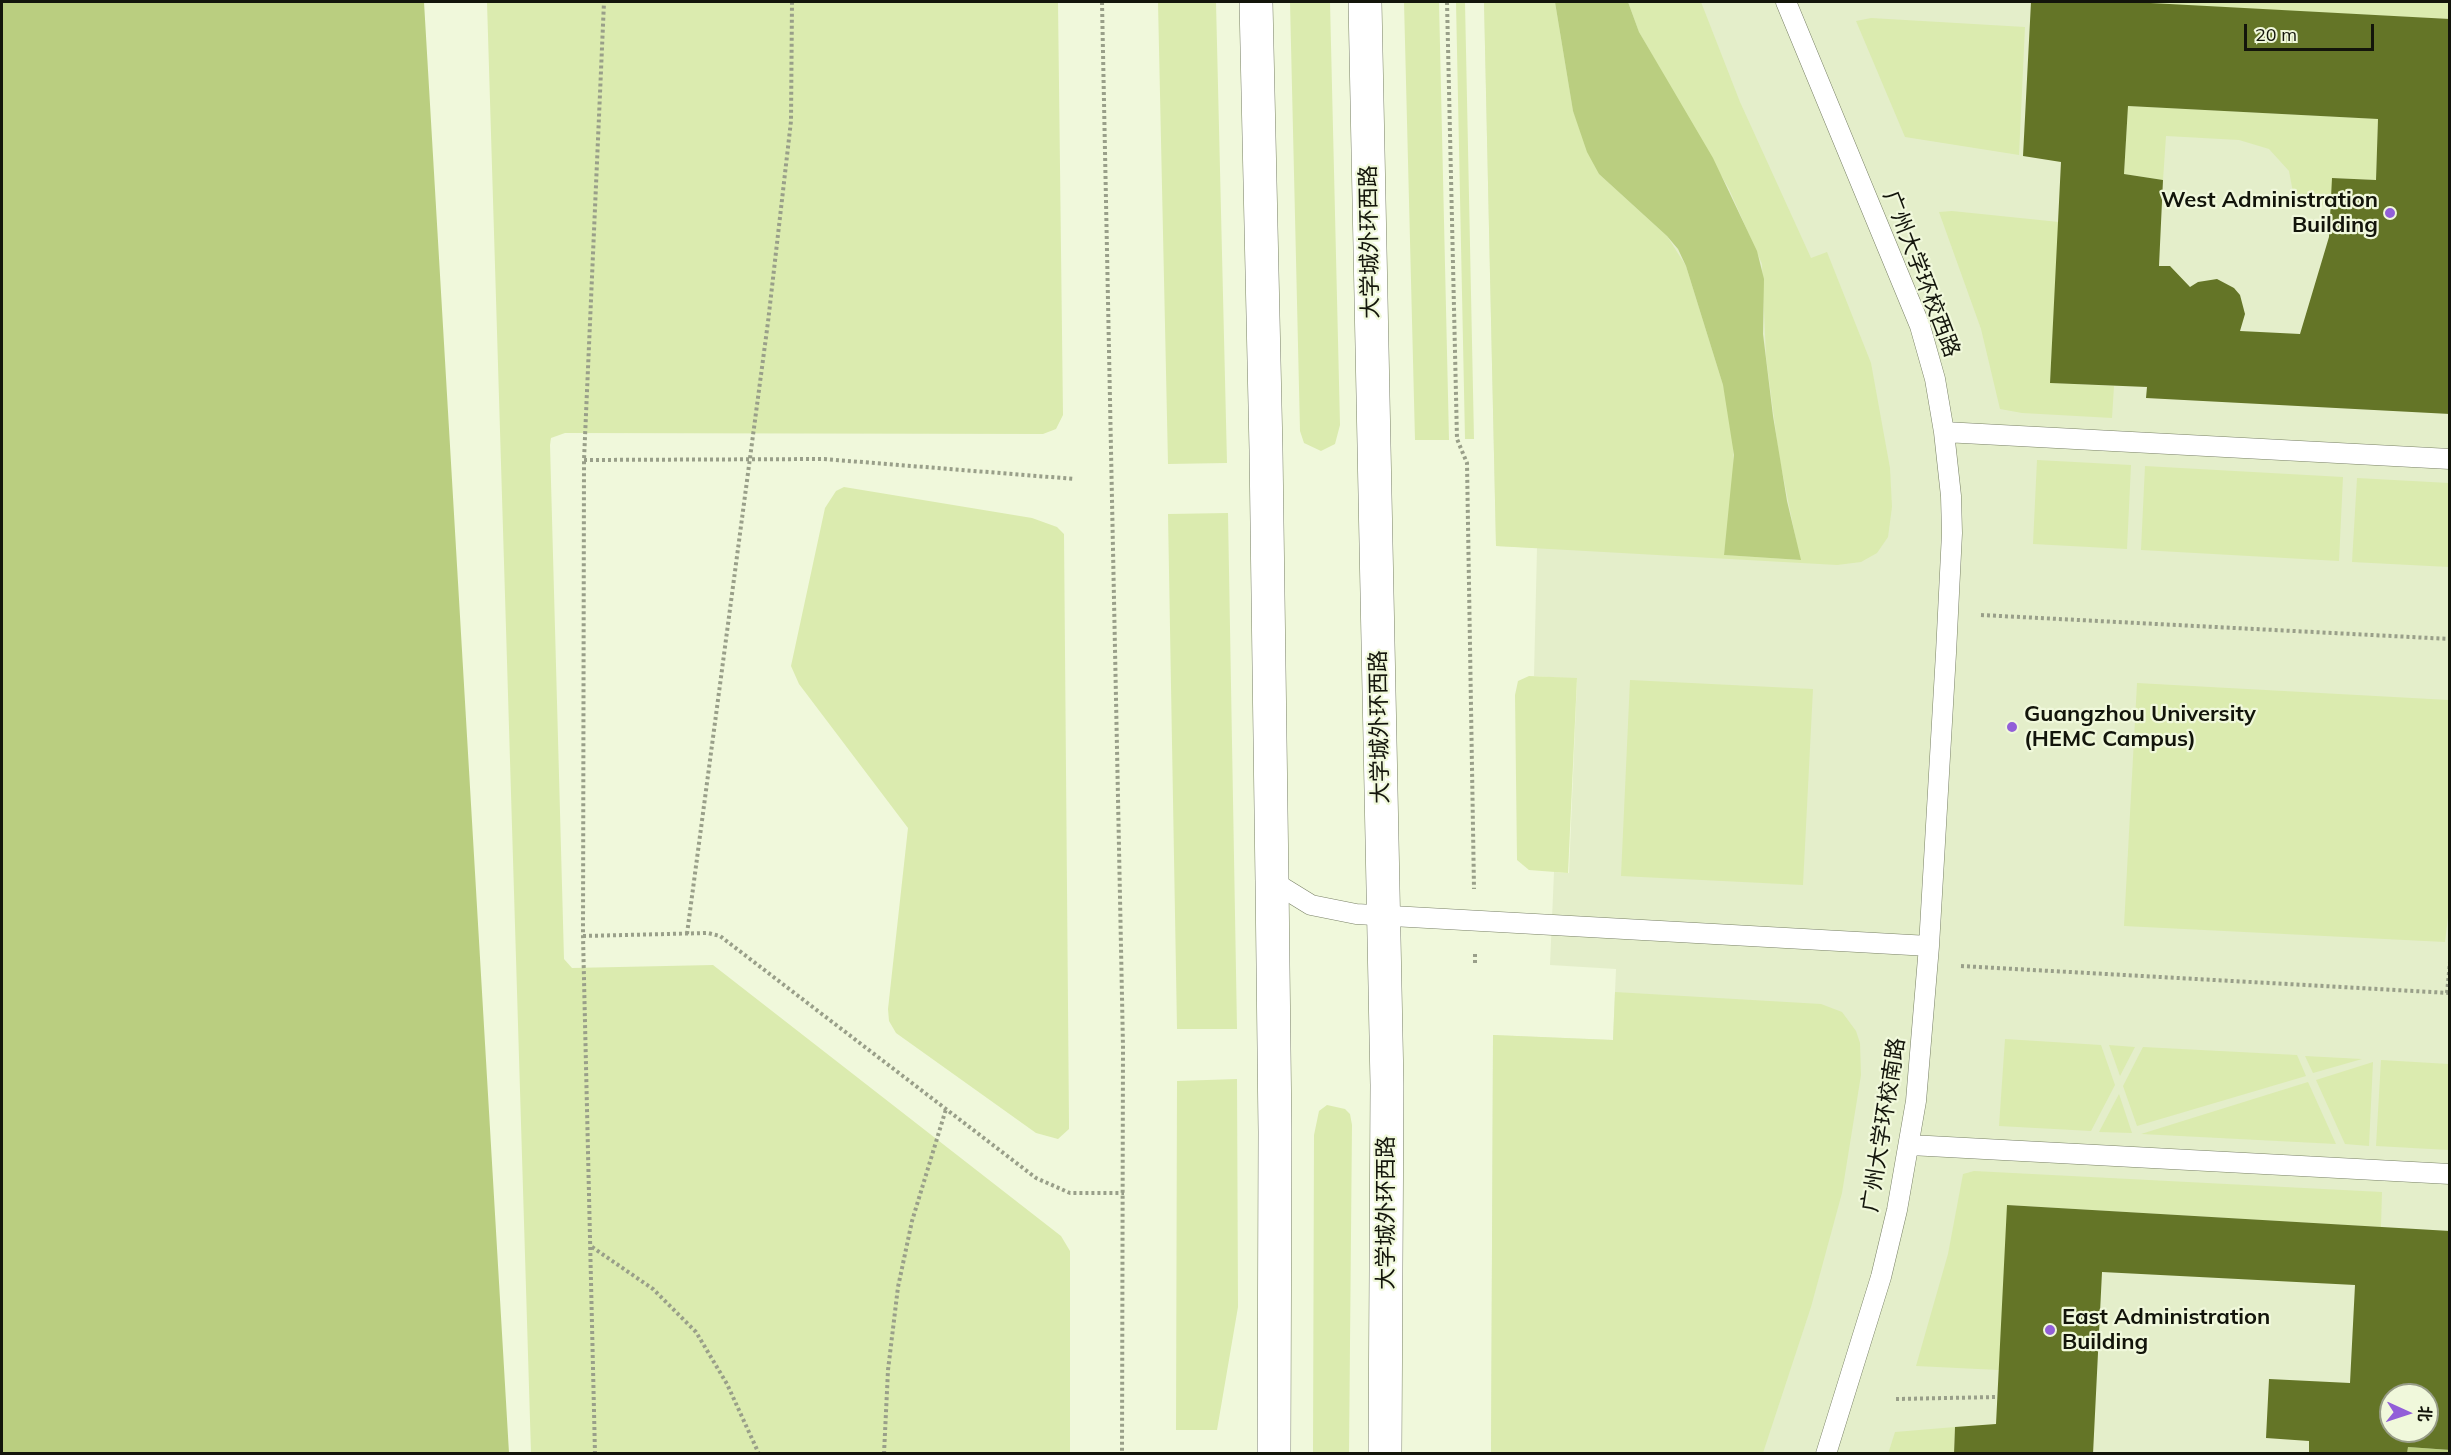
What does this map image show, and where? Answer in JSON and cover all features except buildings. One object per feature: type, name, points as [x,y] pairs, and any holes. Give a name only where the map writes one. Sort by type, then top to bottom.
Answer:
[{"type":"main road","points":[[1256,2],[1272,881],[1275,1132],[1274,1454]]},
{"type":"main road","name":"大学城外环西路","points":[[1365,2],[1387,1085],[1385,1454]]},
{"type":"lane","name":"广州大学环校西路","points":[[1786,2],[1920,326],[1935,379],[1944,432],[1952,532],[1937,793]]},
{"type":"lane","points":[[1944,432],[2450,459]]},
{"type":"lane","name":"广州大学环校南路","points":[[1826,1454],[1881,1277],[1910,1145],[1921,1056],[1937,793]]},
{"type":"lane","points":[[1272,881],[1311,904],[1331,910],[1383,916],[1928,955]]},
{"type":"lane","points":[[1910,1145],[2450,1174]]},
{"type":"path","points":[[595,1454],[583,936],[584,460],[604,2]]},
{"type":"path","points":[[687,934],[768,322],[791,121],[792,2]]},
{"type":"path","points":[[1102,2],[1113,479],[1124,1193],[1122,1454]]},
{"type":"path","points":[[1447,2],[1457,439],[1467,463],[1475,965]]},
{"type":"path","points":[[584,460],[824,459],[1075,479]]},
{"type":"path","points":[[1948,613],[2450,639]]},
{"type":"path","points":[[583,936],[708,933],[729,942],[1036,1178],[1070,1193],[1124,1193]]},
{"type":"path","points":[[1928,955],[2448,993],[2450,962]]},
{"type":"path","points":[[884,1454],[888,1370],[898,1287],[912,1221],[946,1109]]},
{"type":"path","points":[[591,1246],[653,1289],[696,1332],[727,1384],[759,1454]]},
{"type":"path","points":[[1896,1399],[1997,1397]]},
{"type":"shaded area","points":[[2,2],[424,2],[509,1453],[2,1453]]},
{"type":"shaded area","points":[[487,2],[1058,2],[1063,415],[1056,429],[1043,434],[565,433],[551,438],[550,445],[564,959],[572,968],[713,965],[1061,1236],[1070,1251],[1070,1453],[531,1453]]},
{"type":"shaded area","points":[[1158,2],[1216,2],[1227,463],[1168,464]]},
{"type":"shaded area","points":[[1290,2],[1330,2],[1340,425],[1335,444],[1321,451],[1304,443],[1300,431]]},
{"type":"shaded area","points":[[1404,2],[1439,2],[1449,440],[1415,440]]},
{"type":"shaded area","points":[[1456,2],[1465,2],[1474,439],[1465,439]]},
{"type":"shaded area","name":"Guangzhou University (HEMC Campus)","points":[[1484,2],[2449,2],[2449,1453],[1491,1453],[1493,1035],[1613,1040],[1616,969],[1550,965],[1554,872],[1569,873],[1577,679],[1534,676],[1537,548],[1496,546]]},
{"type":"shaded area","points":[[1484,2],[1555,2],[1573,111],[1599,174],[1667,236],[1686,266],[1723,385],[1733,432],[1734,479],[1724,555],[1800,560],[1779,456],[1766,357],[1762,264],[1729,189],[1639,32],[1628,2],[1701,2],[1740,102],[1811,258],[1827,252],[1871,363],[1890,468],[1892,507],[1888,537],[1877,553],[1861,562],[1837,565],[1496,546]]},
{"type":"shaded area","points":[[1555,2],[1628,2],[1639,32],[1713,158],[1757,251],[1764,279],[1763,334],[1773,416],[1787,501],[1801,560],[1724,555],[1734,455],[1723,385],[1686,266],[1678,249],[1667,236],[1599,174],[1587,152],[1573,111]]},
{"type":"shaded area","points":[[2132,2],[2449,2],[2449,19],[2132,3]]},
{"type":"shaded area","points":[[1871,18],[2025,27],[2019,155],[1905,137],[1856,21]]},
{"type":"shaded area","points":[[2128,106],[2378,119],[2376,180],[2333,178],[2331,205],[2295,203],[2289,171],[2269,149],[2239,140],[2166,136],[2163,180],[2124,174]]},
{"type":"shaded area","points":[[1952,211],[2059,222],[2050,383],[2114,386],[2112,418],[2022,413],[2000,409],[1981,329],[1939,212]]},
{"type":"shaded area","points":[[2037,460],[2131,465],[2127,549],[2033,544]]},
{"type":"shaded area","points":[[2145,466],[2343,477],[2339,561],[2141,550]]},
{"type":"shaded area","points":[[2357,478],[2449,483],[2449,567],[2352,562]]},
{"type":"shaded area","points":[[844,487],[1032,518],[1057,527],[1064,534],[1069,1129],[1058,1139],[1036,1133],[896,1033],[889,1021],[888,1009],[908,828],[799,684],[791,666],[825,508],[836,491]]},
{"type":"shaded area","points":[[1228,513],[1237,1029],[1177,1029],[1168,514]]},
{"type":"shaded area","points":[[1529,676],[1577,678],[1568,873],[1529,870],[1517,860],[1515,695],[1518,681]]},
{"type":"shaded area","points":[[1630,680],[1813,689],[1803,885],[1621,876]]},
{"type":"shaded area","points":[[2137,683],[2449,700],[2450,901],[2445,942],[2124,926]]},
{"type":"shaded area","points":[[1615,992],[1821,1004],[1842,1012],[1856,1031],[1860,1043],[1861,1075],[1842,1193],[1811,1307],[1763,1453],[1491,1453],[1493,1035],[1613,1040]]},
{"type":"shaded area","points":[[2005,1039],[2101,1045],[2115,1085],[2091,1131],[1999,1126]]},
{"type":"shaded area","points":[[2109,1045],[2135,1047],[2120,1076]]},
{"type":"shaded area","points":[[2143,1047],[2297,1055],[2306,1076],[2137,1126],[2123,1086]]},
{"type":"shaded area","points":[[2305,1056],[2362,1059],[2313,1073]]},
{"type":"shaded area","points":[[2381,1060],[2449,1064],[2449,1150],[2376,1146]]},
{"type":"shaded area","points":[[2373,1062],[2369,1146],[2345,1144],[2316,1080]]},
{"type":"shaded area","points":[[1237,1079],[1238,1307],[1217,1430],[1176,1430],[1177,1081]]},
{"type":"shaded area","points":[[2308,1082],[2336,1144],[2141,1134]]},
{"type":"shaded area","points":[[2119,1094],[2132,1133],[2099,1132]]},
{"type":"shaded area","points":[[1327,1105],[1345,1109],[1350,1114],[1352,1125],[1349,1453],[1313,1453],[1314,1135],[1319,1111]]},
{"type":"shaded area","points":[[1974,1171],[2382,1192],[2381,1227],[2008,1205],[1999,1370],[1916,1366],[1948,1254],[1963,1174]]},
{"type":"shaded area","points":[[1955,1427],[1954,1453],[1888,1454],[1895,1432]]},
{"type":"shaded area","points":[[2408,1447],[2449,1450],[2449,1453],[2407,1454]]},
{"type":"place","name":"West Administration Building","points":[[2390,213]]},
{"type":"place","name":"Guangzhou University (HEMC Campus)","points":[[2012,727]]},
{"type":"place","name":"East Administration Building","points":[[2050,1330]]}]
